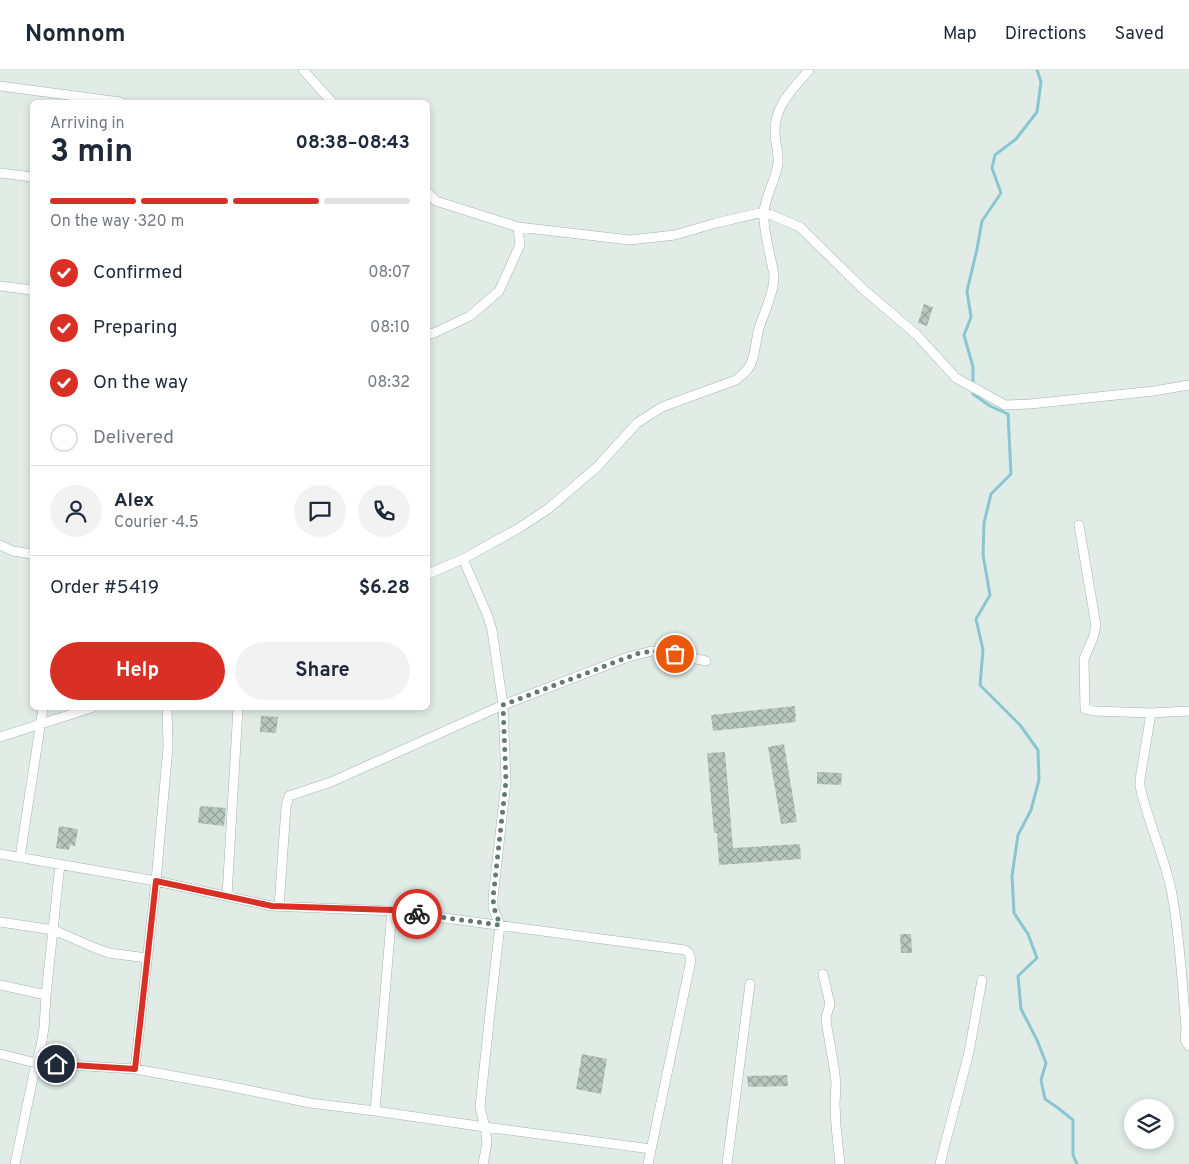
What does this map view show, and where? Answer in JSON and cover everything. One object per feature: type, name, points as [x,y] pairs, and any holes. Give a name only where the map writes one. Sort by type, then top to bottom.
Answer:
[{"type":"street","points":[[303,70],[330,100]]},
{"type":"street","points":[[430,573],[463,560],[548,510],[596,467],[638,423],[662,407],[736,380],[745,373],[750,365],[774,282],[764,224],[764,212],[778,161],[775,130],[777,117],[784,100],[808,70]]},
{"type":"street","points":[[0,86],[105,100]]},
{"type":"street","points":[[0,173],[30,177]]},
{"type":"street","points":[[430,195],[436,201],[518,227],[630,240],[675,235],[764,212],[800,227],[863,289],[917,335],[956,378],[1005,405],[1154,391],[1189,385]]},
{"type":"street","points":[[430,334],[470,316],[499,291],[520,245],[518,227]]},
{"type":"street","points":[[0,286],[30,290]]},
{"type":"street","points":[[1079,525],[1096,626],[1094,638],[1084,659],[1085,709],[1093,711],[1151,713],[1189,711]]},
{"type":"street","points":[[0,545],[12,551],[30,554]]},
{"type":"street","points":[[463,560],[487,614],[492,630],[503,705],[506,781],[493,898],[494,908],[500,925],[480,1107],[487,1143],[483,1164]]},
{"type":"street","points":[[279,907],[286,807],[289,796],[343,776],[503,705],[639,653],[660,651],[706,661]]},
{"type":"street","points":[[20,857],[43,710]]},
{"type":"street","points":[[0,737],[84,710]]},
{"type":"street","points":[[135,1069],[156,881],[168,748],[167,710]]},
{"type":"street","points":[[227,896],[238,710]]},
{"type":"street","points":[[1151,713],[1140,786],[1163,857],[1172,893],[1180,943],[1186,1028],[1185,1040],[1189,1046]]},
{"type":"street","points":[[0,854],[156,881],[279,907],[392,910],[685,950],[689,953],[691,960],[648,1164]]},
{"type":"street","points":[[15,1164],[44,1028],[60,864]]},
{"type":"street","points":[[375,1111],[392,910]]},
{"type":"street","points":[[0,922],[54,930],[109,953],[147,958]]},
{"type":"street","points":[[824,974],[830,1004],[826,1017],[836,1084],[836,1126],[840,1164]]},
{"type":"street","points":[[940,1164],[969,1052],[982,980]]},
{"type":"street","points":[[727,1164],[750,984]]},
{"type":"street","points":[[0,985],[46,995]]},
{"type":"street","points":[[0,1054],[36,1064],[135,1069],[310,1103],[651,1149]]},
{"type":"building","points":[[924,304],[933,307],[927,326],[918,323]]},
{"type":"building","points":[[795,706],[796,722],[713,731],[711,715]]},
{"type":"building","points":[[261,716],[278,717],[276,733],[260,732]]},
{"type":"building","points":[[784,744],[797,822],[781,824],[768,747]]},
{"type":"building","points":[[725,752],[733,848],[800,844],[801,859],[719,865],[717,833],[714,833],[707,753]]},
{"type":"building","points":[[817,772],[842,773],[841,785],[817,784]]},
{"type":"building","points":[[200,806],[226,808],[224,826],[198,823]]},
{"type":"building","points":[[59,826],[78,829],[75,846],[70,845],[69,850],[56,848]]},
{"type":"building","points":[[900,934],[911,934],[912,953],[901,953]]},
{"type":"building","points":[[582,1054],[607,1059],[601,1094],[576,1089]]},
{"type":"building","points":[[787,1075],[788,1086],[748,1087],[747,1076]]},
{"type":"waterway","points":[[1037,70],[1041,82],[1037,112],[1016,139],[995,155],[992,168],[1001,193],[982,221],[967,291],[971,317],[964,335],[973,367],[973,394],[990,406],[1008,414],[1011,474],[991,494],[984,523],[983,555],[990,595],[976,619],[983,650],[980,685],[1020,725],[1038,750],[1039,780],[1031,810],[1018,835],[1012,876],[1014,913],[1028,934],[1037,958],[1018,976],[1021,1009],[1046,1063],[1041,1080],[1045,1099],[1073,1120],[1073,1155],[1077,1164]]},
{"type":"way so far","points":[[417,914],[500,925],[494,908],[493,898],[506,781],[503,705],[639,653],[660,651],[675,654]]},
{"type":"route","points":[[56,1064],[135,1069],[156,881],[272,906],[392,910],[417,914]]}]
